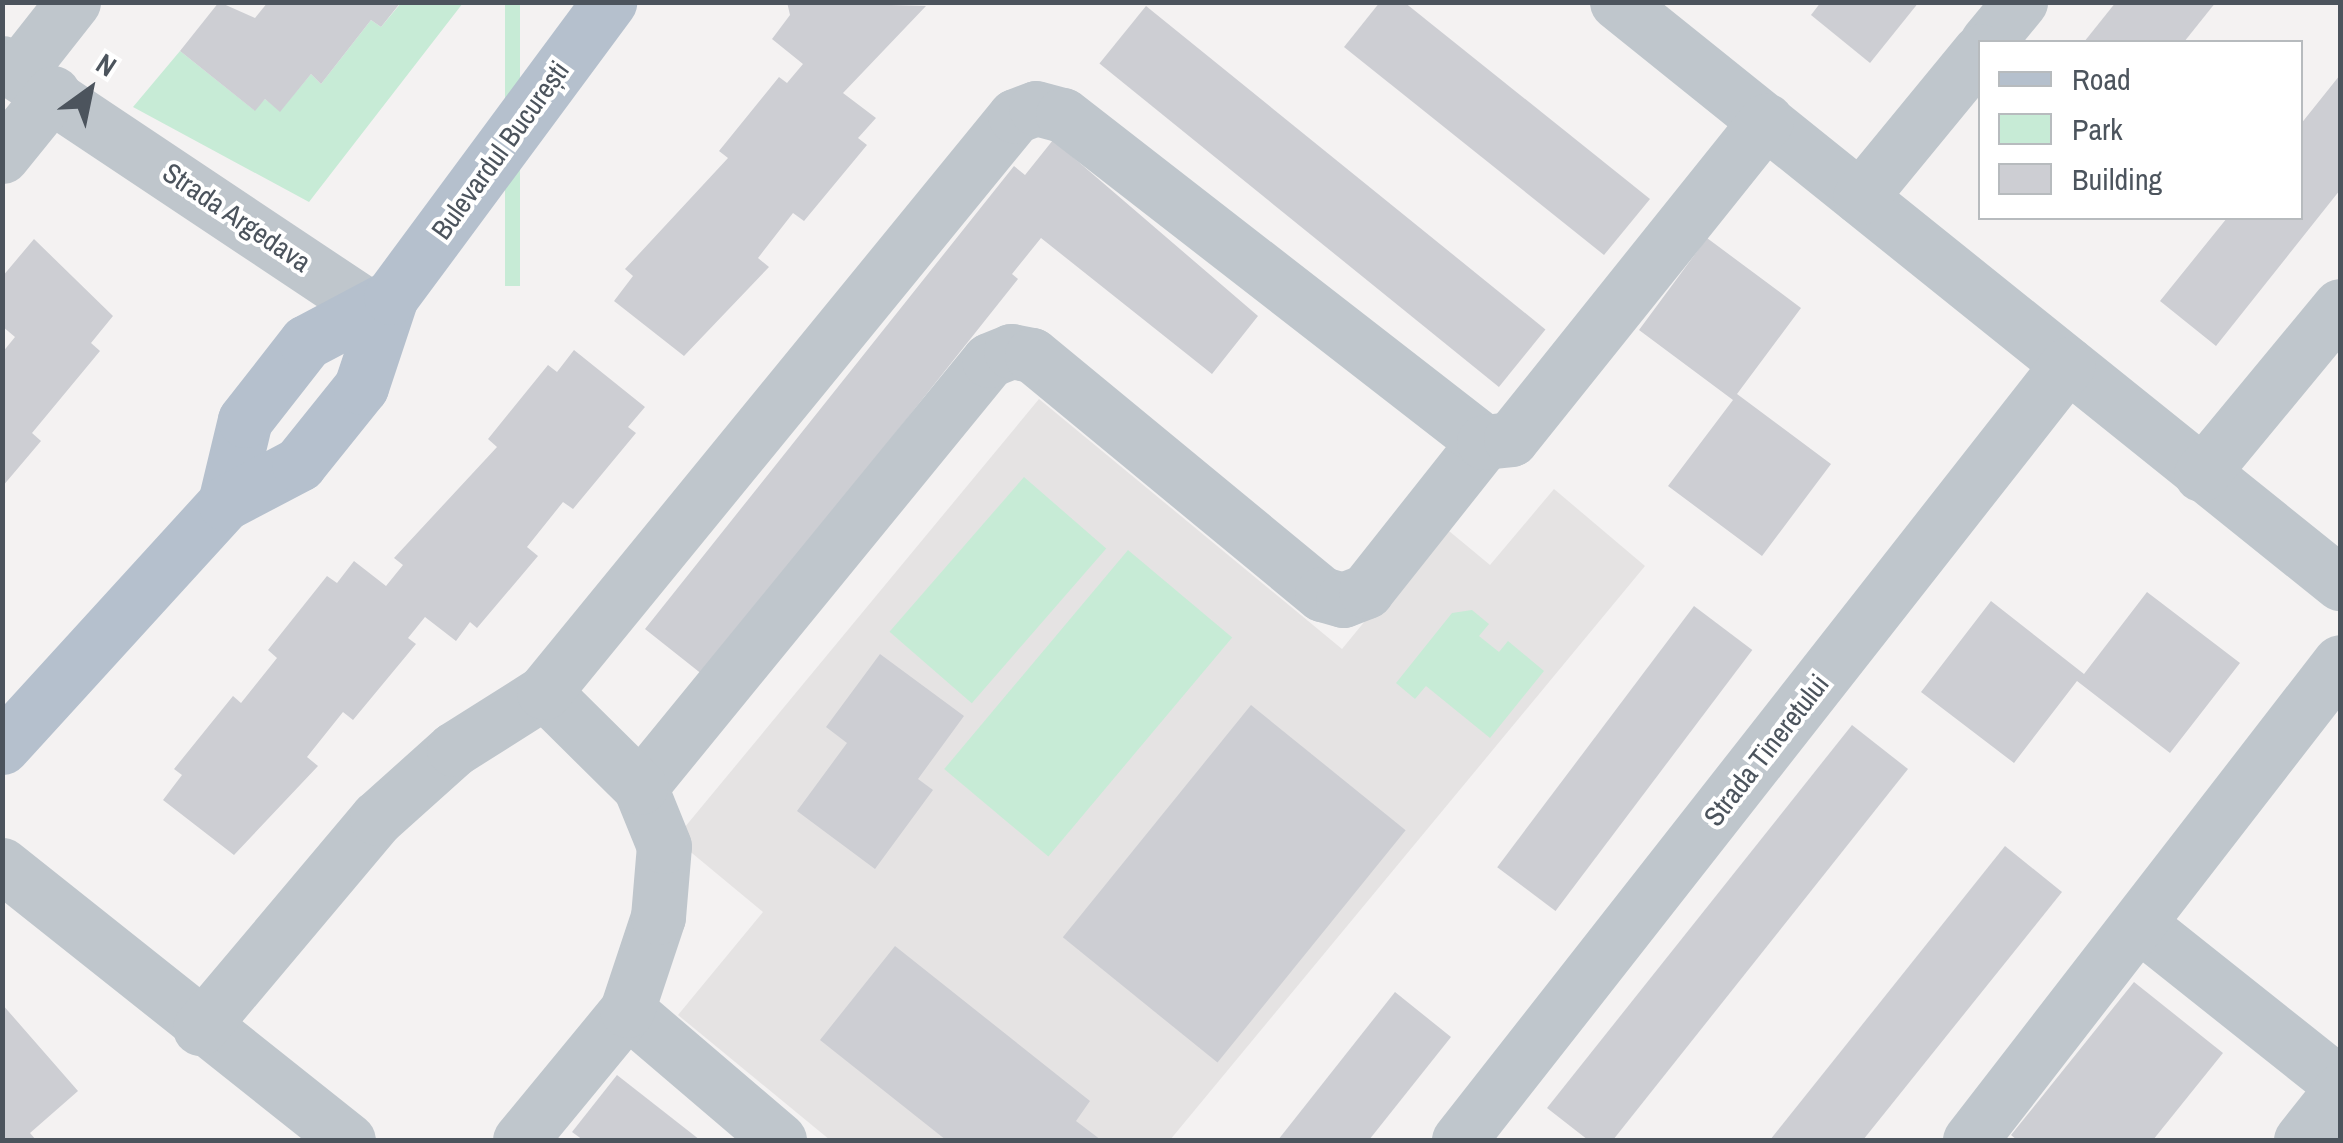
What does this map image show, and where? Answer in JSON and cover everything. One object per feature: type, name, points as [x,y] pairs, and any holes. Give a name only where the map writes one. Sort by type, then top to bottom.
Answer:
[{"type":"main road","name":"Bulevardul București","points":[[2,746],[224,503],[246,420],[306,342],[380,303],[610,2]]},
{"type":"street","points":[[2,156],[24,76],[73,2]]},
{"type":"street","points":[[1617,2],[2340,584]]},
{"type":"street","points":[[1989,40],[2020,2]]},
{"type":"street","points":[[1860,196],[1978,53]]},
{"type":"street","name":"Strada Argedava","points":[[24,76],[380,303]]},
{"type":"street","points":[[200,1028],[377,818],[454,748],[544,692],[1016,116],[1036,108],[1063,114],[1484,442],[1511,439],[1766,121]]},
{"type":"street","points":[[2200,474],[2340,306]]},
{"type":"street","points":[[640,786],[990,360],[1011,352],[1032,355],[1322,594],[1344,600],[1366,591],[1484,442]]},
{"type":"street","name":"Strada Tineretului","points":[[1464,1139],[2068,364]]},
{"type":"street","points":[[1970,1140],[2340,662]]},
{"type":"street","points":[[520,1140],[627,1010],[658,917],[664,846],[640,786],[544,692]]},
{"type":"street","points":[[2,865],[200,1028],[348,1140]]},
{"type":"street","points":[[2138,924],[2340,1088],[2301,1140]]},
{"type":"street","points":[[627,1010],[779,1140]]},
{"type":"shaded area","points":[[1039,399],[1342,649],[1443,526],[1490,565],[1554,489],[1645,566],[1170,1140],[830,1140],[678,1015],[763,912],[675,839]]},
{"type":"green space","points":[[401,3],[463,3],[309,202],[133,107],[180,51],[254,110],[265,99],[280,111],[311,74],[321,84],[371,20],[381,27]]},
{"type":"green space","points":[[505,3],[520,3],[520,286],[505,286]]},
{"type":"green space","points":[[1024,477],[1106,549],[972,703],[890,632]]},
{"type":"green space","points":[[1128,550],[1232,637],[1048,857],[944,769]]},
{"type":"green space","points":[[1472,610],[1489,624],[1479,636],[1499,652],[1508,641],[1544,671],[1490,738],[1426,686],[1415,699],[1396,683],[1452,613]]},
{"type":"building","points":[[219,2],[255,18],[268,2],[401,2],[381,27],[371,20],[321,84],[311,74],[280,112],[265,99],[255,111],[180,51]]},
{"type":"building","points":[[787,2],[926,6],[843,93],[876,118],[858,138],[867,145],[804,221],[793,213],[758,258],[769,267],[684,356],[614,301],[633,276],[625,269],[728,158],[719,151],[779,77],[787,83],[803,64],[772,39],[790,15]]},
{"type":"building","points":[[1380,2],[1404,2],[1650,199],[1604,255],[1344,47]]},
{"type":"building","points":[[1821,2],[1919,2],[1870,63],[1811,15]]},
{"type":"building","points":[[2116,2],[2216,2],[2186,40],[2086,40]]},
{"type":"building","points":[[1146,6],[1545,329],[1499,387],[1099,64]]},
{"type":"building","points":[[2340,75],[2340,190],[2216,346],[2160,301],[2225,220],[2303,220],[2303,121]]},
{"type":"building","points":[[1053,140],[1258,316],[1212,374],[1041,238],[1012,274],[1018,279],[703,675],[645,629],[1014,166],[1025,175]]},
{"type":"building","points":[[1707,238],[1801,308],[1737,394],[1831,464],[1762,556],[1668,486],[1733,400],[1639,330]]},
{"type":"building","points":[[34,239],[113,316],[91,343],[100,351],[32,433],[41,441],[2,487],[2,353],[15,337],[2,326],[2,277]]},
{"type":"building","points":[[574,350],[645,407],[628,427],[636,433],[573,509],[563,502],[527,547],[538,556],[477,628],[470,622],[456,641],[425,617],[408,638],[416,644],[353,720],[343,712],[307,757],[318,766],[234,855],[163,800],[182,775],[174,769],[233,696],[241,703],[277,658],[268,650],[327,576],[337,583],[354,561],[386,586],[403,565],[394,558],[497,447],[488,439],[548,365],[557,372]]},
{"type":"building","points":[[2147,592],[2240,663],[2170,753],[2077,681],[2014,763],[1921,692],[1991,601],[2084,674]]},
{"type":"building","points":[[1694,606],[1752,650],[1556,911],[1497,867]]},
{"type":"building","points":[[880,654],[964,716],[918,779],[933,790],[875,869],[797,811],[847,743],[826,727]]},
{"type":"building","points":[[1251,705],[1406,830],[1217,1063],[1063,937]]},
{"type":"building","points":[[1852,725],[1908,769],[1613,1140],[1588,1140],[1547,1108]]},
{"type":"building","points":[[2005,846],[2062,892],[1863,1140],[1770,1140]]},
{"type":"building","points":[[895,946],[1090,1101],[1076,1121],[1101,1140],[946,1140],[820,1040]]},
{"type":"building","points":[[2134,982],[2223,1053],[2153,1140],[2017,1140],[2011,1135]]},
{"type":"building","points":[[1395,992],[1451,1037],[1369,1140],[1278,1140]]},
{"type":"building","points":[[2,1004],[78,1091],[30,1133],[36,1140],[2,1140]]},
{"type":"building","points":[[617,1075],[700,1140],[583,1140],[572,1132]]}]
